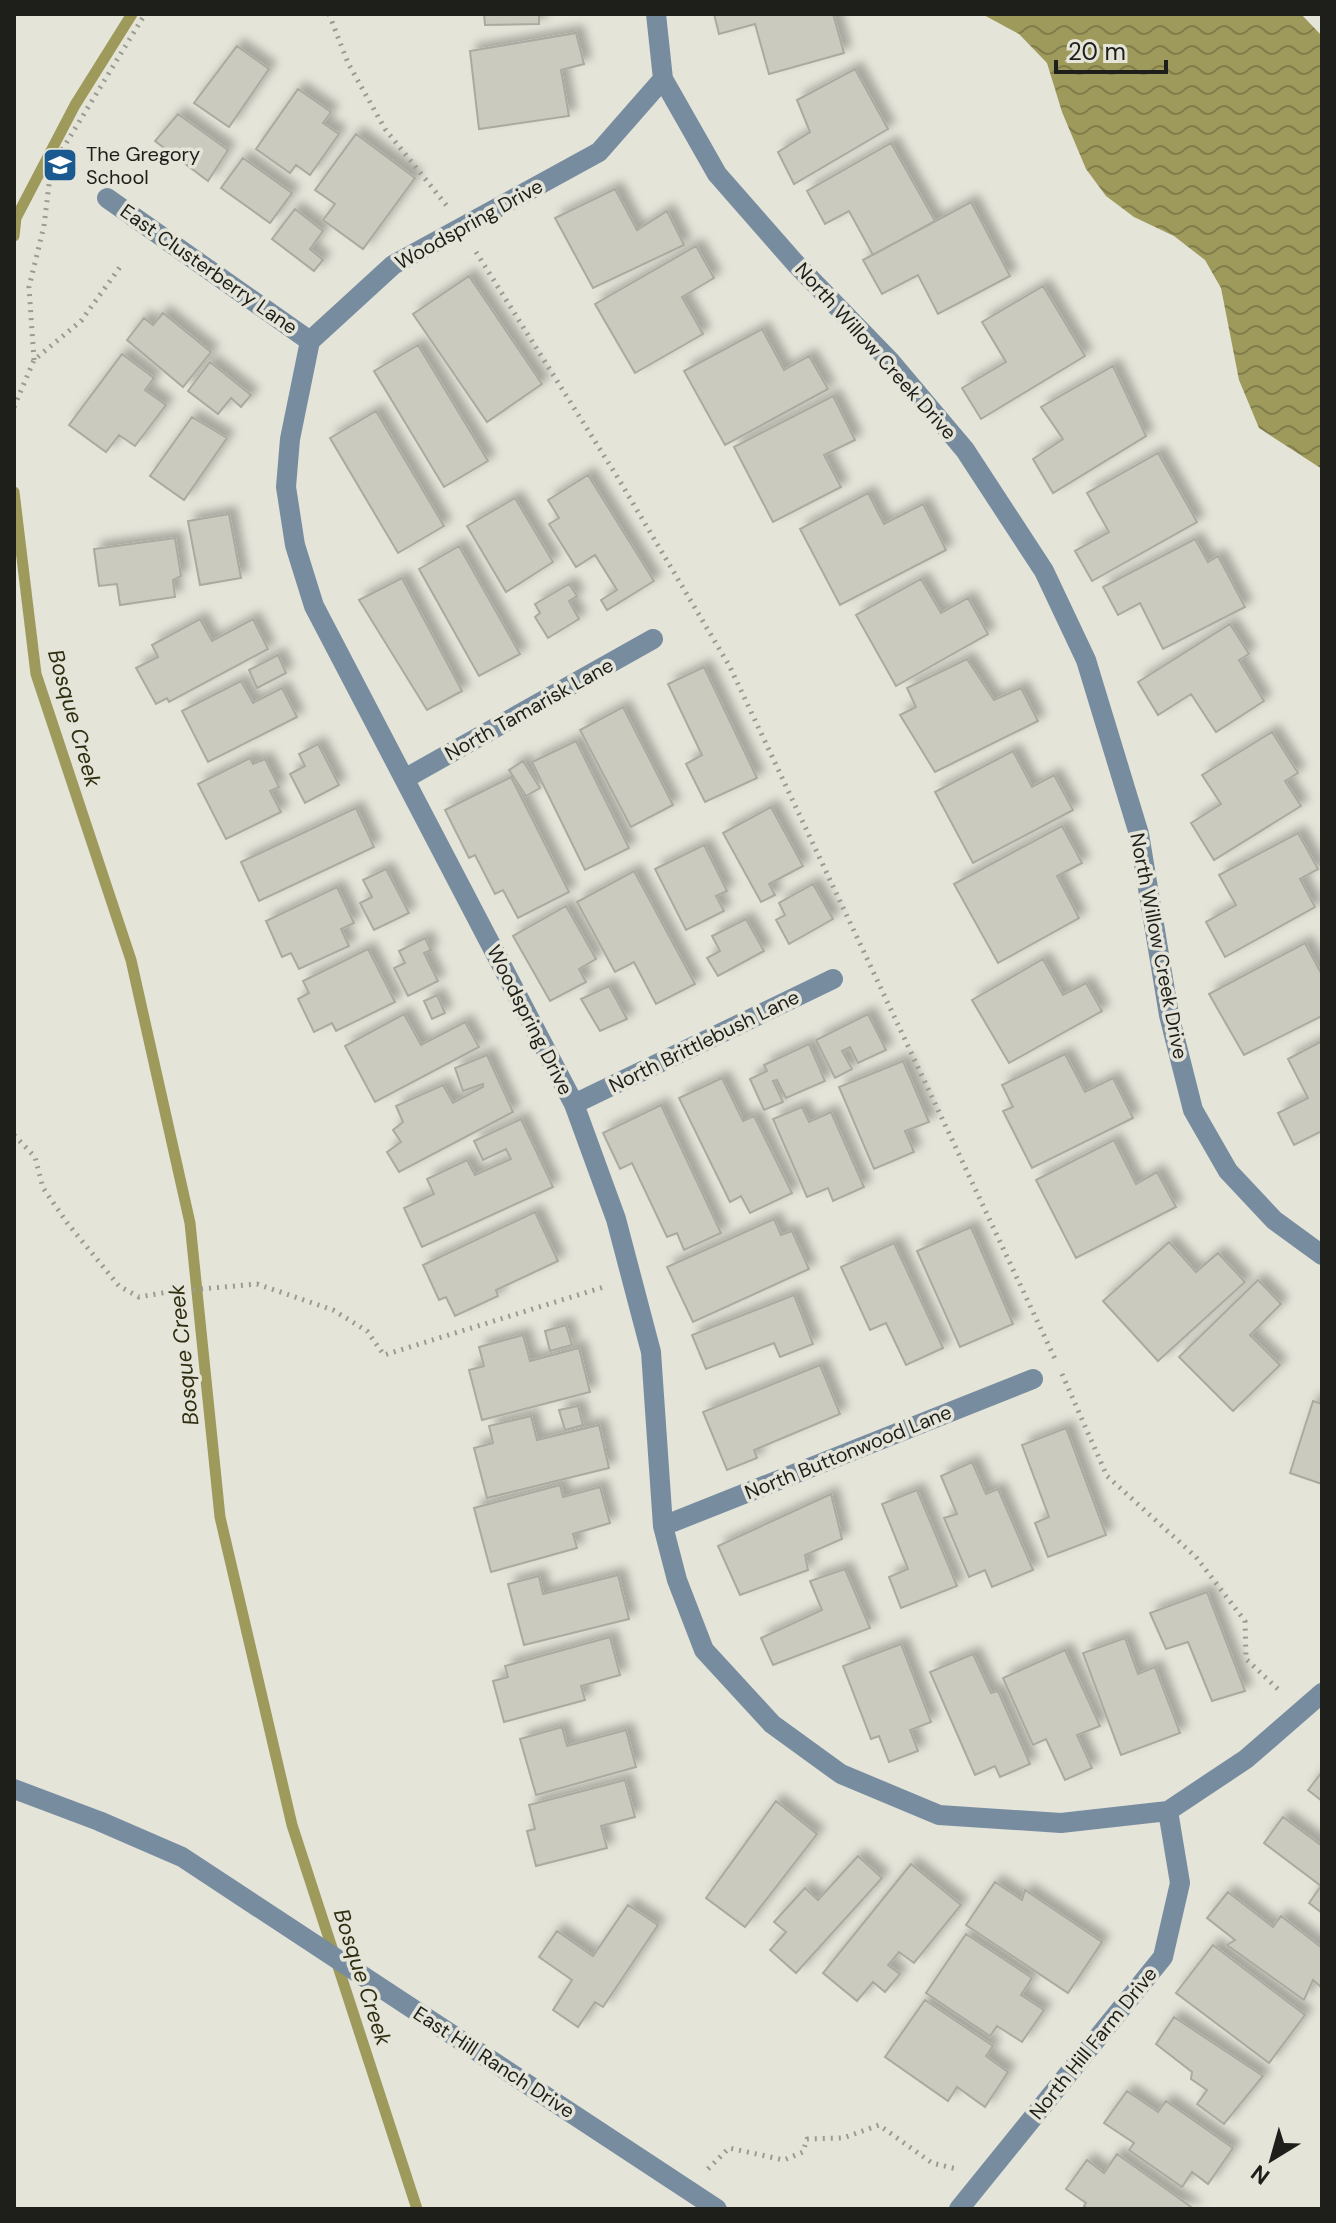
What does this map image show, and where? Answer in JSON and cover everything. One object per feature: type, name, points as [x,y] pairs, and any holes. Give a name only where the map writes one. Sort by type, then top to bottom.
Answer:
[{"type":"street","name":"North Willow Creek Drive","points":[[656,14],[663,79],[717,174],[795,263],[890,361],[965,450],[1044,571],[1086,660],[1139,834],[1169,1015],[1193,1110],[1228,1171],[1274,1220],[1322,1255]]},
{"type":"street","name":"Woodspring Drive","points":[[663,79],[599,152],[393,265],[310,341],[290,439],[286,487],[295,545],[314,606],[574,1104],[616,1219],[651,1352],[663,1526],[677,1580],[704,1650],[772,1724],[841,1774],[939,1815],[1061,1823],[1168,1811]]},
{"type":"street","name":"East Clusterberry Lane","points":[[107,198],[310,341]]},
{"type":"street","name":"North Tamarisk Lane","points":[[406,778],[653,639]]},
{"type":"street","name":"North Brittlebush Lane","points":[[574,1104],[833,979]]},
{"type":"street","name":"North Buttonwood Lane","points":[[663,1526],[1033,1379]]},
{"type":"street","points":[[1168,1811],[1246,1759],[1322,1693]]},
{"type":"street","name":"East Hill Ranch Drive","points":[[14,1789],[182,1857],[717,2209]]},
{"type":"street","name":"North Hill Farm Drive","points":[[959,2209],[1163,1957],[1180,1883],[1168,1811]]},
{"type":"path","points":[[14,407],[34,360],[29,287],[44,226],[51,168],[145,14]]},
{"type":"path","points":[[329,14],[348,63],[385,129],[434,187],[461,228],[618,478],[730,667],[1024,1290],[1107,1476],[1196,1557],[1245,1621],[1246,1659],[1278,1691],[1293,1687]]},
{"type":"path","points":[[34,360],[81,321],[120,267]]},
{"type":"path","points":[[14,1135],[35,1157],[43,1188],[68,1224],[119,1286],[139,1297],[257,1284],[333,1310],[367,1331],[384,1355],[631,1279]]},
{"type":"path","points":[[693,2193],[714,2161],[729,2148],[784,2160],[803,2152],[807,2139],[843,2138],[879,2125],[932,2163],[990,2170]]},
{"type":"water","points":[[982,14],[1301,14],[1322,36],[1322,469],[1259,428],[1239,380],[1221,288],[1205,260],[1174,236],[1134,217],[1106,196],[1086,169],[1062,112],[1047,63],[1019,34]]},
{"type":"building","points":[[484,14],[539,14],[539,24],[485,25]]},
{"type":"building","points":[[714,14],[833,14],[844,53],[769,74],[755,24],[719,34]]},
{"type":"building","points":[[576,33],[584,64],[561,70],[569,116],[479,129],[470,51]]},
{"type":"building","points":[[237,46],[269,69],[229,127],[194,103]]},
{"type":"building","points":[[855,69],[888,129],[794,184],[778,152],[810,132],[797,100]]},
{"type":"building","points":[[298,89],[331,112],[323,123],[339,134],[310,175],[296,165],[290,173],[256,149]]},
{"type":"building","points":[[178,114],[228,150],[208,181],[155,141]]},
{"type":"building","points":[[356,134],[415,178],[363,249],[323,220],[335,204],[315,190]]},
{"type":"building","points":[[891,143],[935,221],[873,255],[849,211],[825,224],[807,191]]},
{"type":"building","points":[[243,158],[292,193],[270,223],[221,188]]},
{"type":"building","points":[[615,189],[637,230],[667,211],[684,245],[593,288],[555,218]]},
{"type":"building","points":[[971,202],[1010,276],[938,314],[918,275],[882,294],[863,260]]},
{"type":"building","points":[[295,209],[323,231],[310,249],[323,260],[314,271],[272,239]]},
{"type":"building","points":[[696,246],[714,278],[682,297],[703,334],[635,373],[595,304]]},
{"type":"building","points":[[469,276],[542,384],[487,422],[413,314]]},
{"type":"building","points":[[1043,286],[1085,356],[981,419],[962,388],[1006,362],[982,322]]},
{"type":"building","points":[[163,313],[211,352],[183,387],[127,340],[144,318],[153,325]]},
{"type":"building","points":[[762,329],[784,370],[809,356],[828,389],[725,445],[684,371]]},
{"type":"building","points":[[418,345],[488,461],[444,487],[374,371]]},
{"type":"building","points":[[122,354],[154,378],[145,390],[166,405],[135,446],[119,435],[106,452],[69,425]]},
{"type":"building","points":[[210,362],[251,395],[241,407],[231,398],[218,414],[188,391]]},
{"type":"building","points":[[1113,366],[1146,436],[1053,493],[1033,459],[1063,439],[1041,407]]},
{"type":"building","points":[[833,396],[855,440],[824,455],[841,487],[773,522],[734,447]]},
{"type":"building","points":[[376,411],[444,526],[398,553],[330,438]]},
{"type":"building","points":[[192,417],[227,438],[184,500],[150,476]]},
{"type":"building","points":[[1158,453],[1197,522],[1092,581],[1075,551],[1109,532],[1087,493]]},
{"type":"building","points":[[588,475],[654,581],[607,610],[601,600],[617,590],[595,555],[576,567],[549,524],[559,518],[548,500]]},
{"type":"building","points":[[868,493],[884,524],[923,504],[946,550],[840,605],[800,529]]},
{"type":"building","points":[[515,498],[553,562],[506,592],[467,526]]},
{"type":"building","points":[[229,514],[241,578],[200,585],[188,521]]},
{"type":"building","points":[[175,538],[181,576],[173,580],[175,597],[120,605],[117,584],[99,586],[94,549]]},
{"type":"building","points":[[1195,539],[1208,562],[1218,556],[1245,607],[1163,649],[1140,603],[1118,615],[1103,587]]},
{"type":"building","points":[[459,546],[520,654],[479,676],[419,569]]},
{"type":"building","points":[[402,578],[462,691],[427,710],[359,600]]},
{"type":"building","points":[[921,579],[941,613],[968,598],[988,634],[896,686],[856,615]]},
{"type":"building","points":[[569,584],[577,596],[569,601],[579,619],[548,638],[535,617],[540,613],[535,604]]},
{"type":"building","points":[[200,619],[212,641],[253,619],[268,649],[169,702],[167,698],[156,704],[136,668],[158,657],[152,645]]},
{"type":"building","points":[[1230,624],[1249,654],[1239,660],[1264,701],[1216,732],[1191,694],[1158,715],[1138,682]]},
{"type":"building","points":[[278,655],[286,673],[257,688],[249,670]]},
{"type":"building","points":[[967,659],[994,700],[1021,688],[1038,721],[935,772],[900,715],[916,707],[907,688]]},
{"type":"building","points":[[704,667],[757,778],[705,802],[686,764],[702,755],[668,684]]},
{"type":"building","points":[[241,681],[253,703],[282,688],[297,717],[208,762],[182,711]]},
{"type":"building","points":[[623,707],[673,805],[631,827],[580,730]]},
{"type":"building","points":[[1272,732],[1298,773],[1285,781],[1301,806],[1214,860],[1191,823],[1221,804],[1202,775]]},
{"type":"building","points":[[576,741],[629,848],[585,870],[532,762]]},
{"type":"building","points":[[318,744],[339,785],[305,803],[290,774],[305,766],[299,754]]},
{"type":"building","points":[[1013,751],[1032,787],[1054,775],[1073,810],[973,863],[935,792]]},
{"type":"building","points":[[250,758],[253,764],[265,759],[279,787],[270,791],[281,812],[226,839],[198,784]]},
{"type":"building","points":[[523,761],[540,788],[526,796],[509,770]]},
{"type":"building","points":[[511,777],[569,892],[518,918],[503,890],[495,894],[475,855],[469,858],[445,810]]},
{"type":"building","points":[[771,807],[803,866],[769,884],[775,895],[761,902],[723,833]]},
{"type":"building","points":[[356,808],[374,847],[259,901],[241,862]]},
{"type":"building","points":[[1062,826],[1082,863],[1057,876],[1079,918],[998,963],[954,884]]},
{"type":"building","points":[[1298,833],[1318,869],[1300,879],[1315,907],[1225,957],[1206,922],[1236,905],[1219,875]]},
{"type":"building","points":[[704,845],[727,891],[716,896],[724,911],[686,930],[655,869]]},
{"type":"building","points":[[386,869],[409,913],[374,930],[360,903],[372,897],[363,880]]},
{"type":"building","points":[[634,871],[695,984],[656,1004],[634,962],[615,972],[577,902]]},
{"type":"building","points":[[813,884],[833,919],[789,944],[776,920],[785,915],[779,903]]},
{"type":"building","points":[[337,887],[354,923],[341,929],[349,946],[299,969],[291,953],[282,957],[266,921]]},
{"type":"building","points":[[566,906],[596,959],[579,969],[586,982],[550,1001],[513,936]]},
{"type":"building","points":[[746,919],[764,951],[718,976],[707,958],[720,951],[712,936]]},
{"type":"building","points":[[425,938],[431,950],[424,953],[438,981],[408,996],[394,968],[405,963],[399,951]]},
{"type":"building","points":[[1305,943],[1322,975],[1322,1016],[1244,1055],[1209,994]]},
{"type":"building","points":[[368,949],[395,1002],[336,1031],[332,1023],[314,1032],[298,999],[309,993],[303,981]]},
{"type":"building","points":[[1043,959],[1063,995],[1086,983],[1102,1011],[1009,1063],[972,1000]]},
{"type":"building","points":[[609,986],[627,1019],[600,1031],[581,999]]},
{"type":"building","points":[[437,995],[445,1013],[432,1019],[424,1001]]},
{"type":"building","points":[[404,1014],[421,1045],[465,1022],[479,1047],[375,1102],[345,1046]]},
{"type":"building","points":[[868,1014],[886,1050],[858,1063],[850,1047],[842,1051],[852,1069],[835,1078],[816,1040]]},
{"type":"building","points":[[1322,1041],[1322,1131],[1294,1145],[1278,1113],[1308,1098],[1288,1059]]},
{"type":"building","points":[[809,1044],[825,1081],[786,1098],[777,1080],[773,1081],[783,1102],[764,1110],[750,1079],[767,1071],[764,1065]]},
{"type":"building","points":[[1065,1054],[1085,1092],[1113,1078],[1133,1118],[1032,1168],[1003,1111],[1013,1107],[1002,1085]]},
{"type":"building","points":[[487,1055],[513,1112],[399,1172],[387,1152],[401,1142],[393,1130],[403,1122],[396,1106],[443,1085],[453,1103],[483,1087],[483,1084],[463,1091],[455,1068]]},
{"type":"building","points":[[903,1061],[929,1122],[905,1131],[914,1152],[874,1169],[839,1087]]},
{"type":"building","points":[[722,1078],[743,1121],[754,1116],[792,1193],[750,1213],[741,1196],[730,1202],[679,1098]]},
{"type":"building","points":[[661,1105],[721,1233],[684,1250],[677,1233],[667,1237],[632,1163],[620,1169],[603,1133]]},
{"type":"building","points":[[802,1107],[809,1122],[831,1112],[864,1187],[833,1201],[828,1188],[807,1197],[773,1119]]},
{"type":"building","points":[[521,1119],[553,1187],[422,1247],[404,1208],[434,1194],[427,1179],[467,1160],[475,1175],[511,1159],[506,1149],[483,1160],[474,1141]]},
{"type":"building","points":[[1114,1140],[1136,1184],[1157,1172],[1176,1207],[1076,1258],[1036,1180]]},
{"type":"building","points":[[535,1212],[558,1261],[496,1290],[498,1296],[455,1316],[446,1297],[439,1300],[423,1265]]},
{"type":"building","points":[[774,1219],[781,1235],[792,1231],[809,1269],[693,1322],[667,1267]]},
{"type":"building","points":[[971,1227],[1013,1324],[960,1347],[917,1251]]},
{"type":"building","points":[[1169,1242],[1196,1272],[1218,1253],[1245,1282],[1158,1361],[1103,1301]]},
{"type":"building","points":[[894,1243],[943,1348],[906,1365],[886,1323],[870,1330],[841,1267]]},
{"type":"building","points":[[1258,1280],[1281,1304],[1250,1335],[1280,1365],[1233,1411],[1179,1357]]},
{"type":"building","points":[[794,1295],[813,1344],[780,1357],[774,1343],[706,1369],[692,1335]]},
{"type":"building","points":[[566,1325],[572,1345],[550,1351],[545,1331]]},
{"type":"building","points":[[523,1335],[530,1361],[579,1348],[590,1392],[482,1420],[469,1370],[484,1366],[479,1347]]},
{"type":"building","points":[[820,1365],[840,1414],[754,1450],[757,1458],[727,1470],[703,1412]]},
{"type":"building","points":[[1313,1401],[1322,1404],[1322,1484],[1290,1473]]},
{"type":"building","points":[[578,1406],[583,1425],[565,1430],[559,1410]]},
{"type":"building","points":[[531,1416],[537,1440],[599,1425],[609,1468],[487,1498],[474,1448],[493,1443],[489,1426]]},
{"type":"building","points":[[1066,1428],[1106,1535],[1048,1557],[1035,1523],[1049,1517],[1022,1445]]},
{"type":"building","points":[[972,1462],[986,1494],[998,1489],[1033,1570],[992,1587],[985,1570],[969,1577],[944,1518],[957,1514],[941,1476]]},
{"type":"building","points":[[560,1485],[563,1497],[600,1487],[610,1523],[573,1534],[577,1548],[491,1572],[474,1508]]},
{"type":"building","points":[[917,1490],[957,1586],[901,1608],[889,1577],[908,1569],[882,1504]]},
{"type":"building","points":[[831,1494],[842,1539],[805,1555],[808,1570],[740,1595],[718,1546]]},
{"type":"building","points":[[845,1569],[870,1628],[773,1665],[761,1638],[822,1610],[810,1581]]},
{"type":"building","points":[[618,1575],[629,1619],[524,1645],[508,1584],[539,1576],[543,1594]]},
{"type":"building","points":[[1207,1592],[1245,1691],[1212,1701],[1188,1642],[1166,1649],[1150,1613]]},
{"type":"building","points":[[610,1637],[620,1675],[581,1686],[585,1700],[504,1722],[493,1681],[508,1677],[505,1666]]},
{"type":"building","points":[[1125,1638],[1138,1674],[1155,1667],[1180,1733],[1121,1755],[1083,1653]]},
{"type":"building","points":[[901,1644],[931,1722],[910,1730],[918,1751],[889,1762],[879,1736],[871,1739],[843,1666]]},
{"type":"building","points":[[1065,1650],[1100,1726],[1077,1735],[1092,1768],[1065,1780],[1046,1739],[1033,1745],[1003,1678]]},
{"type":"building","points":[[973,1654],[991,1693],[998,1691],[1030,1764],[1000,1777],[995,1766],[975,1775],[930,1672]]},
{"type":"building","points":[[562,1727],[567,1746],[626,1730],[636,1767],[536,1795],[520,1739]]},
{"type":"building","points":[[1322,1772],[1322,1801],[1308,1790]]},
{"type":"building","points":[[625,1780],[635,1817],[601,1826],[607,1848],[536,1866],[527,1831],[535,1829],[529,1805]]},
{"type":"building","points":[[776,1801],[817,1834],[745,1927],[706,1898]]},
{"type":"building","points":[[1283,1817],[1322,1846],[1322,1913],[1309,1903],[1321,1886],[1264,1843]]},
{"type":"building","points":[[858,1856],[882,1878],[796,1973],[770,1950],[786,1932],[774,1922],[805,1888],[818,1900]]},
{"type":"building","points":[[911,1864],[961,1905],[914,1963],[899,1952],[888,1965],[900,1974],[885,1992],[873,1982],[857,2001],[823,1973]]},
{"type":"building","points":[[995,1882],[1022,1900],[1025,1890],[1102,1942],[1068,1993],[966,1925]]},
{"type":"building","points":[[1228,1892],[1273,1927],[1281,1916],[1322,1948],[1322,1988],[1313,1980],[1304,2000],[1227,1945],[1235,1940],[1207,1918]]},
{"type":"building","points":[[628,1905],[658,1925],[603,2007],[595,2002],[578,2027],[553,2010],[572,1980],[539,1957],[557,1931],[593,1956]]},
{"type":"building","points":[[966,1934],[1032,1978],[1021,1995],[1044,2010],[1022,2042],[997,2026],[990,2036],[926,1993]]},
{"type":"building","points":[[1213,1945],[1305,2015],[1269,2063],[1176,1993]]},
{"type":"building","points":[[925,2000],[993,2046],[986,2056],[1008,2072],[985,2107],[957,2087],[948,2101],[885,2057]]},
{"type":"building","points":[[1174,2017],[1263,2076],[1224,2124],[1197,2104],[1207,2090],[1191,2079],[1192,2072],[1156,2044]]},
{"type":"building","points":[[1127,2091],[1158,2112],[1166,2101],[1233,2148],[1208,2184],[1192,2172],[1182,2187],[1129,2150],[1134,2143],[1104,2123]]},
{"type":"building","points":[[1117,2154],[1194,2209],[1088,2209],[1084,2206],[1086,2203],[1066,2189],[1087,2160],[1104,2173]]},
{"type":"waterway","name":"Bosque Creek","points":[[14,236],[16,218],[75,105],[132,14]]},
{"type":"waterway","name":"Bosque Creek","points":[[14,492],[36,674],[131,960],[190,1223],[220,1517],[292,1825],[417,2209]]},
{"type":"place","name":"The Gregory School","points":[[60,165]]}]
